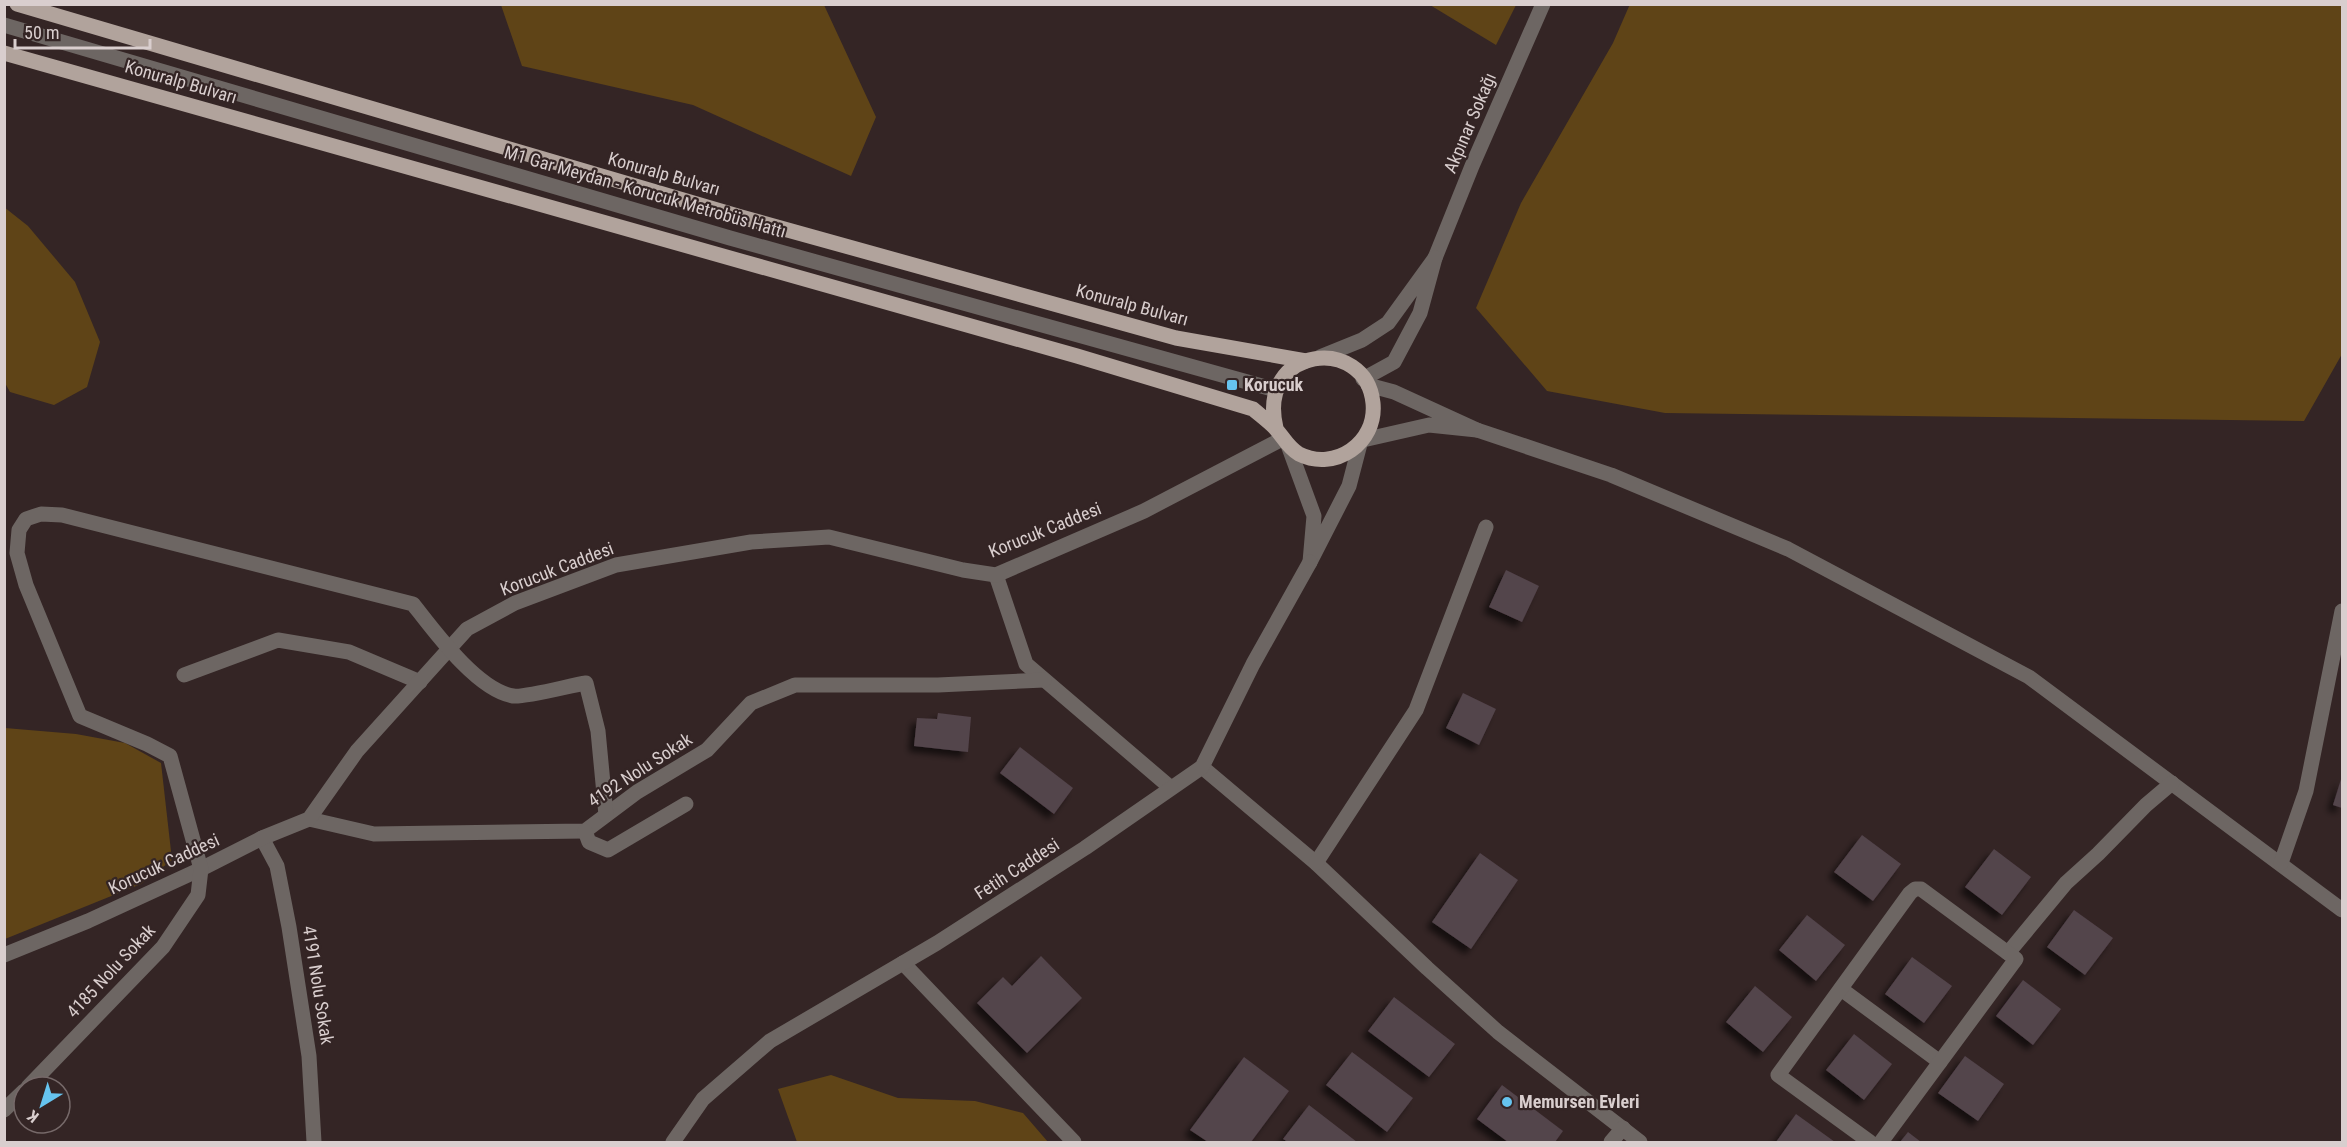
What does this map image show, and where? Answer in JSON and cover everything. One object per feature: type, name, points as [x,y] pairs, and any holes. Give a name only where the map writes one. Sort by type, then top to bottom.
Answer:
[{"type":"main road","name":"Konuralp Bulvarı","points":[[16,4],[741,217],[1165,335],[1313,359]]},
{"type":"main road","name":"Konuralp Bulvarı","points":[[4,53],[1077,356],[1253,409],[1282,438]]},
{"type":"main road","points":[[1313,359],[1338,360],[1354,368],[1366,382],[1372,396],[1374,413],[1370,430],[1362,442],[1347,454],[1330,459],[1313,459],[1298,453],[1282,438],[1272,412],[1276,390],[1280,381],[1291,369],[1313,359]]},
{"type":"street","name":"Akpınar Sokağı","points":[[1366,382],[1394,362],[1420,313],[1435,258],[1472,166],[1543,4]]},
{"type":"street","name":"M1 Gar Meydan - Korucuk Metrobüs Hattı","points":[[4,25],[730,238],[1276,390]]},
{"type":"street","name":"Akpınar Sokağı","points":[[1313,359],[1362,340],[1388,323],[1407,300],[1435,258]]},
{"type":"street","points":[[1366,382],[1394,392],[1477,430],[1611,475],[1788,549],[2029,677],[2343,910]]},
{"type":"street","points":[[1362,442],[1429,425],[1477,430]]},
{"type":"street","name":"Fetih Caddesi","points":[[1282,438],[1314,516],[1310,562]]},
{"type":"street","name":"Korucuk Caddesi","points":[[4,955],[88,921],[262,838],[309,819],[357,751],[468,629],[515,603],[616,565],[751,542],[829,537],[963,570],[996,575],[1144,511],[1282,438]]},
{"type":"street","name":"Fetih Caddesi","points":[[673,1143],[703,1099],[770,1041],[903,963],[1085,848],[1202,766],[1253,664],[1349,486],[1362,442]]},
{"type":"street","points":[[201,869],[170,756],[80,716],[26,585],[17,553],[19,530],[26,519],[41,514],[62,516],[413,604],[449,649],[488,687],[514,697],[586,683],[598,731],[606,815]]},
{"type":"street","points":[[1316,863],[1416,710],[1486,528]]},
{"type":"street","points":[[996,575],[1026,664],[1171,788]]},
{"type":"street","points":[[2281,863],[2306,791],[2343,611]]},
{"type":"street","points":[[184,675],[278,640],[349,652],[420,682]]},
{"type":"street","name":"4192 Nolu Sokak","points":[[309,819],[374,834],[585,831],[637,792],[707,750],[751,703],[795,685],[938,685],[1044,680]]},
{"type":"street","points":[[1202,766],[1316,863],[1426,968],[1498,1032],[1641,1143]]},
{"type":"street","points":[[2008,953],[2066,882],[2172,783]]},
{"type":"street","points":[[585,831],[589,842],[608,850],[686,804]]},
{"type":"street","name":"4191 Nolu Sokak","points":[[262,838],[277,866],[290,927],[309,1056],[314,1143]]},
{"type":"street","name":"4185 Nolu Sokak","points":[[40,1075],[164,946],[198,894],[201,869]]},
{"type":"street","points":[[1870,1143],[1778,1076],[1915,889],[1921,889],[2016,959],[1881,1143]]},
{"type":"street","points":[[903,963],[1074,1143]]},
{"type":"street","points":[[1841,989],[1940,1062]]},
{"type":"street","points":[[1611,1143],[1623,1128]]},
{"type":"shaded area","points":[[1630,4],[2342,5],[2342,354],[2304,421],[1665,413],[1547,391],[1476,308],[1521,203],[1613,43]]},
{"type":"shaded area","points":[[501,5],[824,5],[876,117],[851,176],[693,105],[522,66]]},
{"type":"shaded area","points":[[1430,5],[1516,5],[1496,45]]},
{"type":"shaded area","points":[[4,207],[28,226],[75,282],[100,342],[87,387],[54,405],[10,392],[5,383]]},
{"type":"shaded area","points":[[5,728],[76,734],[125,743],[161,763],[172,860],[141,884],[5,939]]},
{"type":"shaded area","points":[[831,1075],[898,1098],[975,1101],[1023,1113],[1048,1142],[797,1142],[778,1089]]},
{"type":"building","points":[[1506,570],[1539,586],[1522,622],[1489,607]]},
{"type":"building","points":[[1463,693],[1496,709],[1479,745],[1446,728]]},
{"type":"building","points":[[938,713],[971,717],[968,752],[914,746],[917,718],[937,719]]},
{"type":"building","points":[[1020,747],[1073,788],[1054,814],[1000,773]]},
{"type":"building","points":[[2342,776],[2342,808],[2333,805]]},
{"type":"building","points":[[1862,835],[1901,864],[1873,901],[1834,872]]},
{"type":"building","points":[[1994,849],[2031,877],[2002,915],[1965,887]]},
{"type":"building","points":[[1480,853],[1518,880],[1471,949],[1432,922]]},
{"type":"building","points":[[2074,910],[2113,938],[2085,975],[2047,947]]},
{"type":"building","points":[[1807,915],[1845,945],[1816,981],[1779,950]]},
{"type":"building","points":[[1041,956],[1082,998],[1027,1053],[977,1003],[1003,977],[1012,986]]},
{"type":"building","points":[[1912,957],[1952,986],[1924,1023],[1885,994]]},
{"type":"building","points":[[2023,980],[2061,1009],[2033,1045],[1996,1016]]},
{"type":"building","points":[[1755,986],[1792,1017],[1763,1052],[1726,1022]]},
{"type":"building","points":[[1394,997],[1455,1044],[1429,1077],[1368,1031]]},
{"type":"building","points":[[1854,1034],[1892,1064],[1864,1100],[1826,1070]]},
{"type":"building","points":[[1352,1052],[1413,1098],[1387,1132],[1326,1085]]},
{"type":"building","points":[[1965,1056],[2004,1084],[1978,1121],[1938,1093]]},
{"type":"building","points":[[1244,1057],[1289,1091],[1251,1142],[1208,1142],[1190,1130]]},
{"type":"building","name":"Memursen Evleri","points":[[1502,1085],[1563,1131],[1555,1142],[1508,1142],[1477,1119]]},
{"type":"building","points":[[1309,1105],[1357,1142],[1288,1142],[1283,1139]]},
{"type":"building","points":[[1796,1114],[1835,1142],[1776,1142]]},
{"type":"building","points":[[1908,1132],[1921,1142],[1900,1142]]},
{"type":"place","name":"Korucuk","points":[[1232,385]]},
{"type":"place","name":"Memursen Evleri","points":[[1507,1102]]}]
